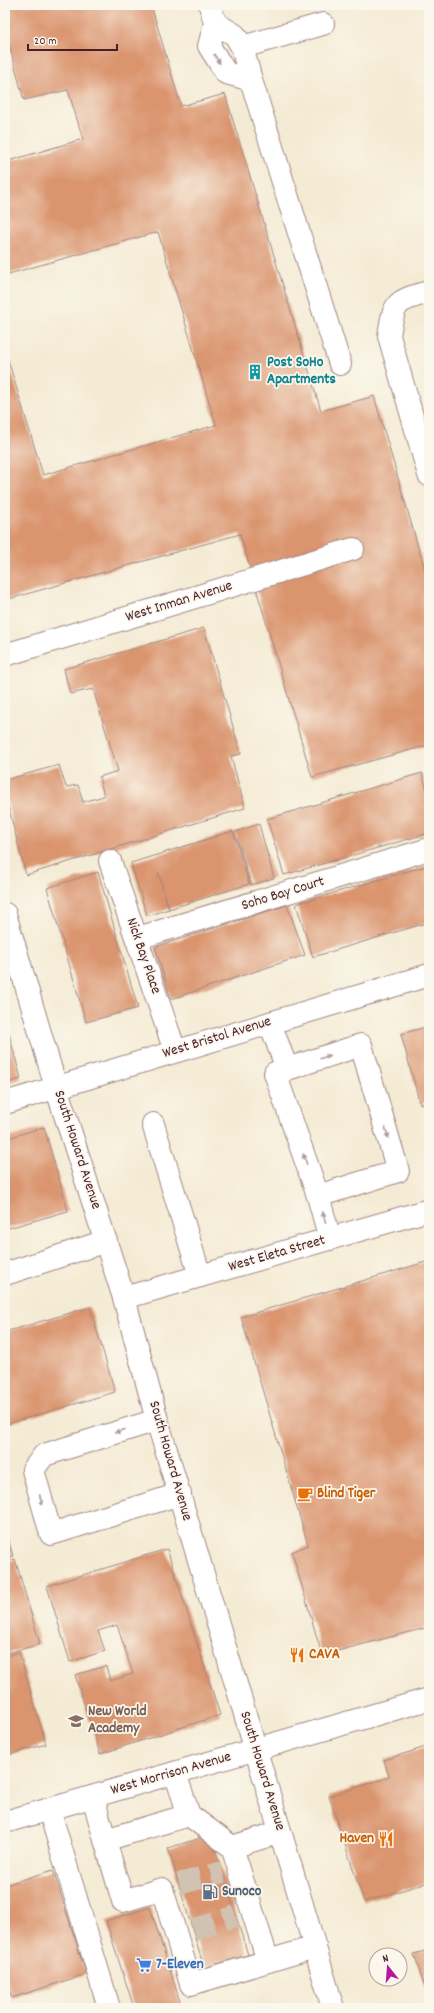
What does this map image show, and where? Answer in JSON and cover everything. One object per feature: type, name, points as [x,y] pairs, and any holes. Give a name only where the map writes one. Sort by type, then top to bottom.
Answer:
[{"type":"street","points":[[213,14],[235,35],[242,47],[340,364]]},
{"type":"street","points":[[213,14],[209,46],[226,73],[251,80]]},
{"type":"street","points":[[242,47],[323,24]]},
{"type":"street","points":[[429,292],[402,300],[392,315],[389,336],[429,475]]},
{"type":"street","name":"West Inman Avenue","points":[[5,655],[353,549]]},
{"type":"street","name":"Soho Bay Court","points":[[138,938],[429,849]]},
{"type":"street","name":"Nick Bay Place","points":[[110,861],[138,938],[175,1051]]},
{"type":"street","name":"South Howard Avenue","points":[[5,914],[56,1087],[124,1298],[157,1420],[333,2008]]},
{"type":"street","name":"West Bristol Avenue","points":[[5,1103],[429,974]]},
{"type":"street","points":[[270,1022],[288,1069]]},
{"type":"street","points":[[318,1196],[398,1171],[361,1045],[275,1073],[318,1196],[330,1239]]},
{"type":"street","points":[[153,1124],[200,1276]]},
{"type":"street","name":"West Eleta Street","points":[[124,1298],[429,1210]]},
{"type":"street","points":[[5,1274],[106,1241]]},
{"type":"street","points":[[157,1420],[44,1455],[33,1470],[51,1534],[180,1494]]},
{"type":"street","name":"West Morrison Avenue","points":[[5,1822],[429,1699]]},
{"type":"street","points":[[175,1773],[189,1815],[232,1846]]},
{"type":"street","points":[[93,1797],[123,1901],[171,1887],[185,1932],[191,1984],[315,1947]]},
{"type":"street","points":[[49,1809],[109,2008]]},
{"type":"street","points":[[106,1840],[189,1815]]},
{"type":"street","points":[[232,1846],[280,1832]]},
{"type":"street","points":[[232,1846],[230,1869],[244,1914],[268,1961]]},
{"type":"building","name":"Post SoHo Apartments","points":[[5,5],[151,5],[181,106],[225,94],[321,411],[374,396],[429,584],[429,745],[312,777],[240,534],[5,600],[5,350],[43,475],[216,425],[158,232],[5,275],[5,162],[83,139],[68,90],[24,100],[5,29]]},
{"type":"building","points":[[429,371],[429,385],[425,372]]},
{"type":"building","points":[[204,628],[241,754],[231,756],[245,808],[26,875],[5,794],[5,780],[59,765],[66,787],[78,785],[83,802],[104,796],[99,777],[118,771],[93,689],[70,694],[64,669]]},
{"type":"building","points":[[422,773],[429,797],[429,833],[284,875],[267,819]]},
{"type":"building","points":[[259,824],[274,878],[251,885],[235,832]]},
{"type":"building","points":[[233,831],[249,884],[147,916],[131,863]]},
{"type":"building","points":[[429,865],[429,922],[313,957],[296,904]]},
{"type":"building","points":[[98,872],[138,1008],[86,1022],[47,888]]},
{"type":"building","points":[[287,905],[305,955],[171,999],[155,947]]},
{"type":"building","points":[[5,1019],[21,1079],[5,1083]]},
{"type":"building","points":[[429,1026],[429,1101],[420,1104],[401,1034]]},
{"type":"building","points":[[44,1127],[68,1211],[5,1229],[5,1139]]},
{"type":"building","points":[[429,1261],[429,1627],[322,1655],[292,1552],[308,1545],[241,1317]]},
{"type":"building","points":[[90,1307],[115,1392],[7,1424],[5,1416],[5,1332]]},
{"type":"building","points":[[5,1530],[13,1556],[5,1558]]},
{"type":"building","points":[[167,1549],[220,1715],[100,1754],[75,1675],[106,1666],[110,1681],[133,1674],[117,1625],[98,1631],[105,1651],[70,1662],[47,1586]]},
{"type":"building","points":[[15,1559],[40,1644],[5,1654],[5,1562]]},
{"type":"building","points":[[19,1652],[46,1744],[5,1756],[5,1657]]},
{"type":"building","name":"Haven","points":[[429,1746],[429,1882],[364,1902],[329,1796],[389,1777],[384,1760]]},
{"type":"building","points":[[211,1835],[248,1955],[204,1968],[168,1848]]},
{"type":"building","points":[[53,1870],[86,1974],[12,1998],[5,1976],[5,1885]]},
{"type":"building","name":"7-Eleven","points":[[150,1907],[182,2008],[134,2008],[106,1921]]},
{"type":"building","points":[[429,1950],[429,2000],[414,1954]]},
{"type":"tunnel","points":[[179,1884],[223,1872]]},
{"type":"tunnel","points":[[193,1930],[236,1916]]},
{"type":"place","name":"Post SoHo Apartments","points":[[255,372]]},
{"type":"place","name":"Blind Tiger","points":[[305,1494]]},
{"type":"place","name":"CAVA","points":[[297,1655]]},
{"type":"place","name":"New World Academy","points":[[76,1721]]},
{"type":"place","name":"Haven","points":[[386,1839]]},
{"type":"place","name":"Sunoco","points":[[210,1892]]},
{"type":"place","name":"7-Eleven","points":[[144,1965]]}]
